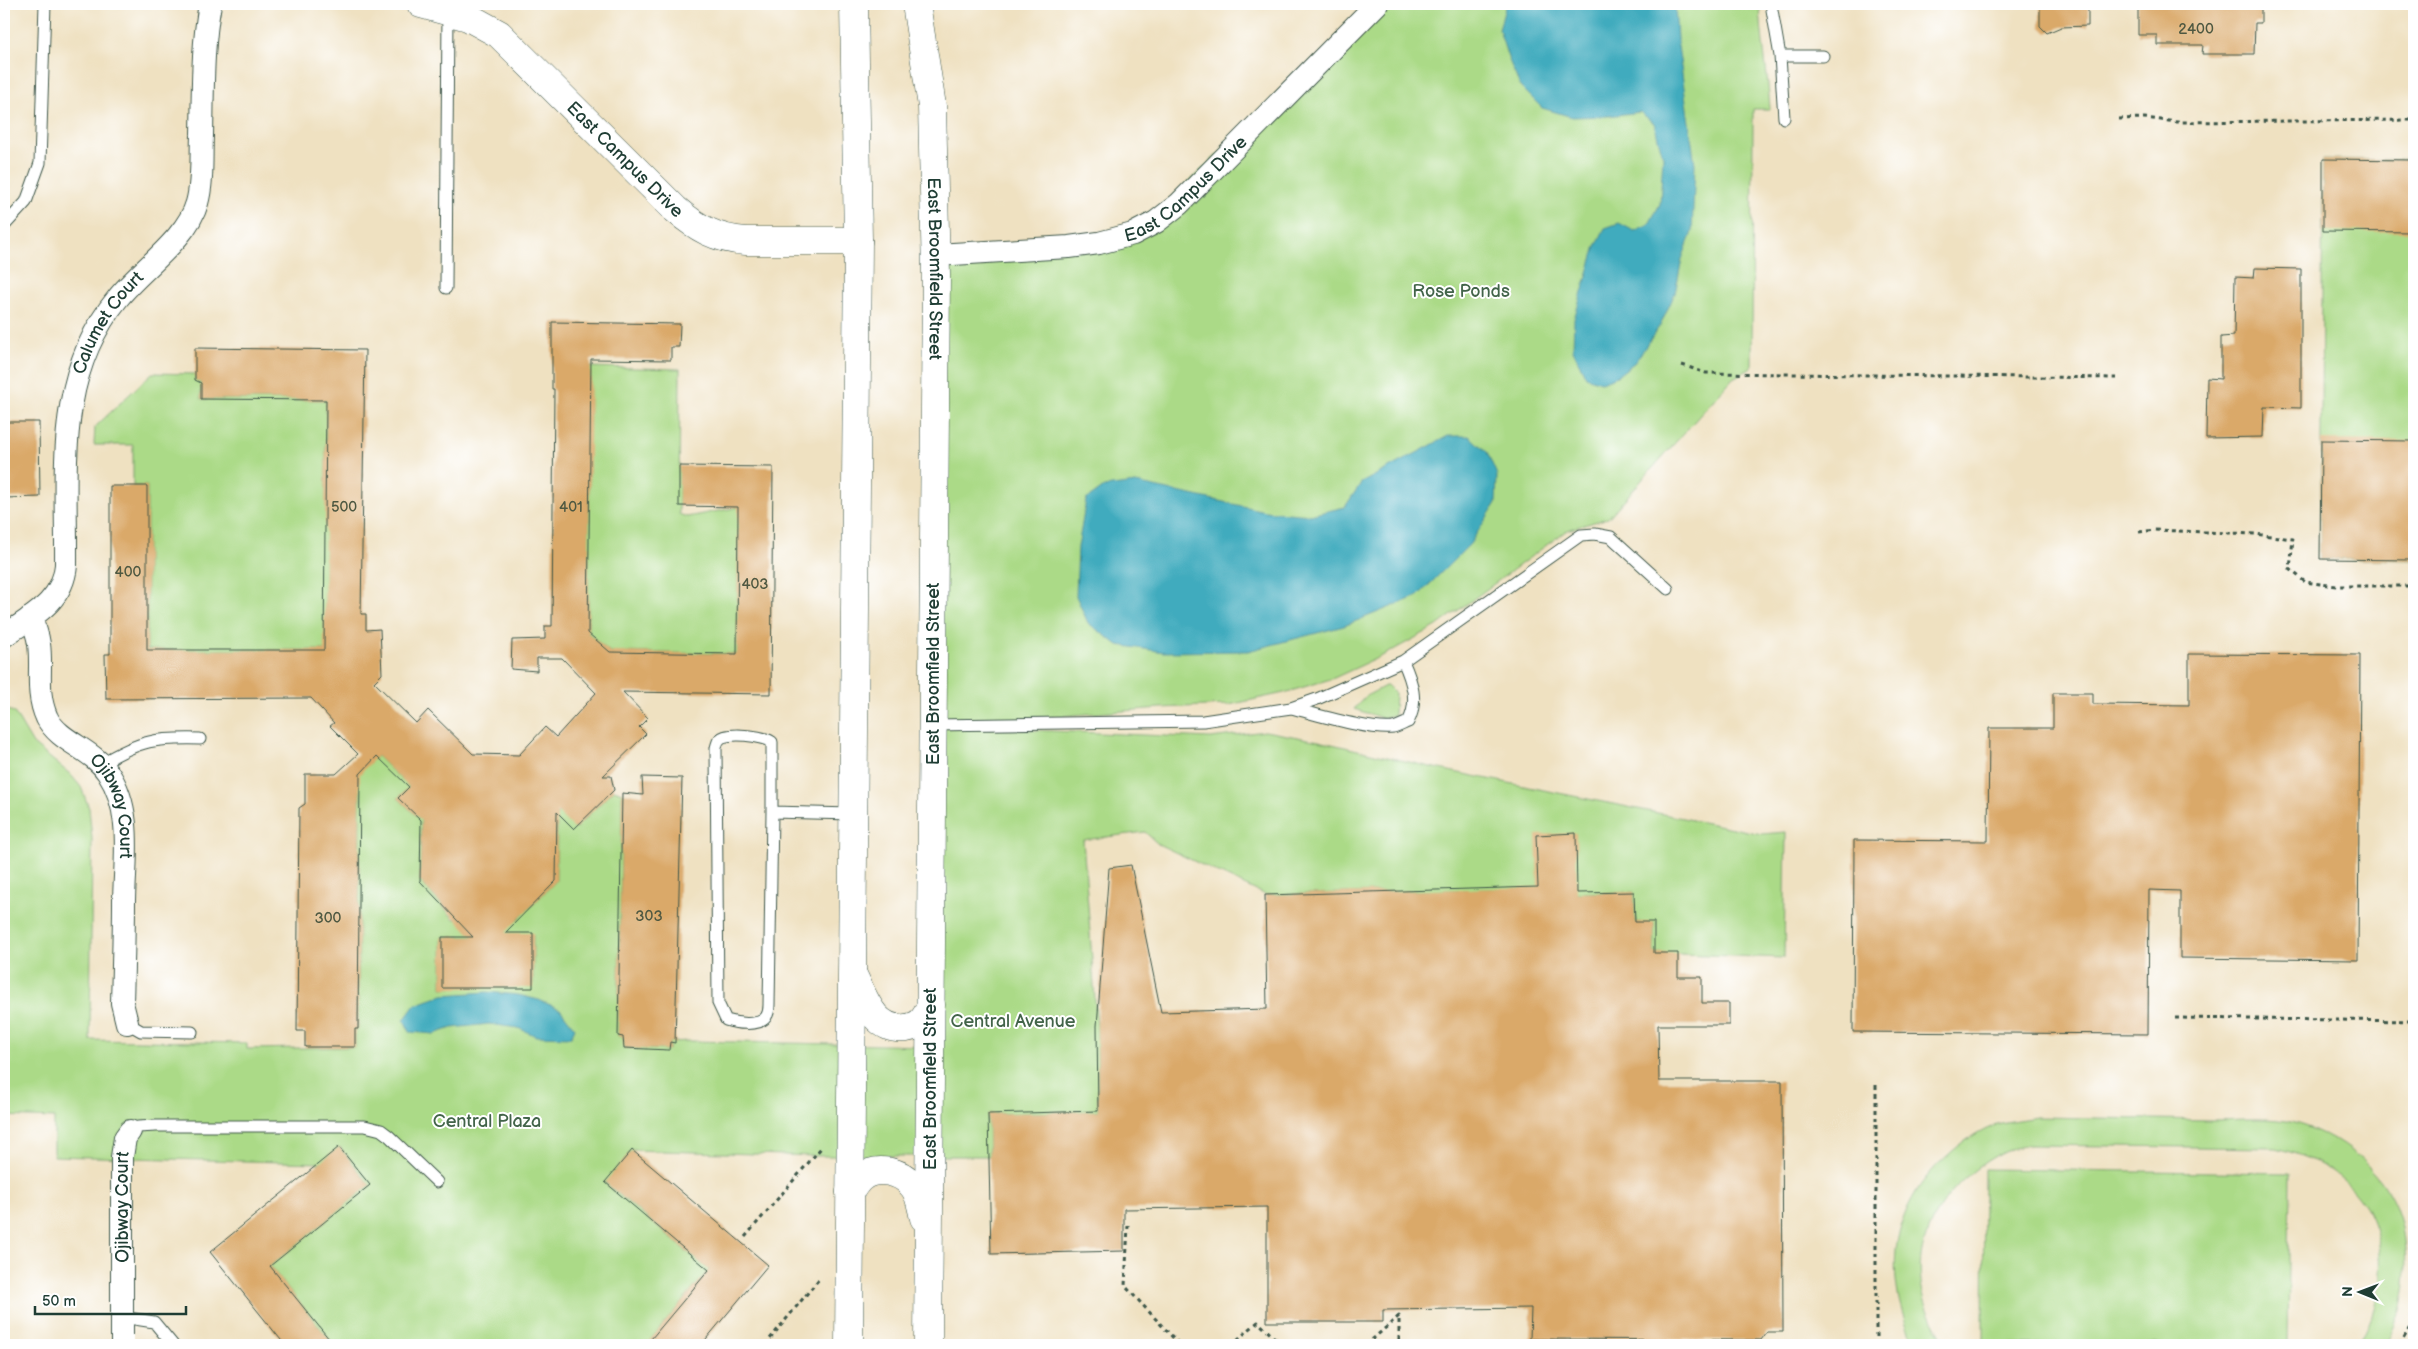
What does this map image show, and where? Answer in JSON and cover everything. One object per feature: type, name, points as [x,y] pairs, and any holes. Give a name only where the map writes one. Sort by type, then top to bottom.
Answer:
[{"type":"main road","name":"East Campus Drive","points":[[421,4],[468,17],[499,34],[675,209],[707,233],[725,239],[746,241],[858,241]]},
{"type":"main road","points":[[849,1345],[858,241],[855,4]]},
{"type":"main road","name":"East Broomfield Street","points":[[914,10],[932,106],[936,254],[928,1345]]},
{"type":"main road","points":[[851,971],[870,1010],[881,1022],[887,1025],[902,1028],[919,1024],[927,1016],[931,1005]]},
{"type":"main road","points":[[850,1192],[861,1177],[867,1174],[881,1171],[899,1174],[913,1185],[917,1192],[929,1241]]},
{"type":"street","name":"Calumet Court","points":[[4,636],[57,596],[65,575],[68,424],[74,383],[85,353],[110,308],[180,232],[197,204],[201,170],[204,43],[210,4]]},
{"type":"street","name":"East Campus Drive","points":[[936,254],[1070,247],[1116,239],[1133,234],[1156,222],[1179,204],[1377,4]]},
{"type":"street","name":"Ojibway Court","points":[[30,618],[40,640],[40,687],[47,718],[58,732],[89,752],[102,763],[118,792],[125,823],[122,1002],[127,1023]]},
{"type":"street","name":"Ojibway Court","points":[[122,1345],[122,1158],[124,1138],[130,1131]]},
{"type":"lane","points":[[4,226],[26,202],[37,177],[40,163],[44,4]]},
{"type":"lane","points":[[1771,4],[1780,56],[1784,118]]},
{"type":"lane","points":[[446,288],[448,11]]},
{"type":"lane","points":[[1780,56],[1823,56]]},
{"type":"lane","points":[[933,726],[1203,721],[1291,708],[1317,699],[1403,661],[1581,535],[1595,534],[1611,537],[1668,590]]},
{"type":"lane","points":[[1291,708],[1358,724],[1395,728],[1408,722],[1414,706],[1408,672],[1403,661]]},
{"type":"lane","points":[[760,736],[772,742],[772,812],[769,1004],[767,1016],[762,1020],[734,1022],[726,1020],[718,1003],[716,748],[719,740],[725,737],[760,736]]},
{"type":"lane","points":[[102,763],[133,745],[147,741],[200,739]]},
{"type":"lane","points":[[772,812],[852,814]]},
{"type":"lane","points":[[127,1023],[142,1031],[192,1032]]},
{"type":"lane","points":[[130,1131],[138,1127],[156,1126],[365,1126],[381,1130],[389,1136],[437,1182]]},
{"type":"lane","points":[[122,1317],[154,1322],[173,1345]]},
{"type":"path","points":[[2120,119],[2144,118],[2177,122],[2414,120]]},
{"type":"path","points":[[1682,365],[1706,373],[2116,378]]},
{"type":"path","points":[[2139,532],[2154,530],[2255,534],[2293,540],[2290,569],[2305,582],[2337,586],[2414,586]]},
{"type":"path","points":[[2174,1018],[2414,1021]]},
{"type":"path","points":[[1876,1084],[1876,1345]]},
{"type":"path","points":[[744,1236],[821,1148]]},
{"type":"path","points":[[1128,1225],[1125,1286],[1180,1345]]},
{"type":"path","points":[[765,1345],[819,1279]]},
{"type":"path","points":[[1366,1345],[1399,1316],[1399,1345]]},
{"type":"path","points":[[2400,1345],[2414,1320]]},
{"type":"path","points":[[1231,1345],[1258,1322],[1282,1345]]},
{"type":"green space","points":[[1377,4],[1760,4],[1770,109],[1753,109],[1752,368],[1733,378],[1608,518],[1567,530],[1437,626],[1384,655],[1334,678],[1284,693],[1229,705],[1160,708],[940,726],[1211,738],[1265,731],[1319,741],[1439,769],[1762,834],[1786,832],[1784,958],[1654,953],[1654,923],[1635,922],[1634,892],[1577,893],[1489,889],[1265,895],[1158,844],[1145,832],[1083,840],[1097,1026],[1098,1111],[988,1114],[989,1156],[814,1156],[632,1150],[605,1183],[709,1270],[646,1345],[334,1345],[270,1266],[370,1185],[340,1147],[320,1163],[54,1156],[54,1118],[4,1116],[4,709],[14,712],[33,744],[70,774],[81,787],[89,808],[92,839],[90,1040],[247,1043],[247,1049],[355,1047],[355,1029],[358,1029],[360,791],[340,790],[377,756],[409,787],[398,798],[421,820],[420,881],[454,919],[477,921],[477,937],[442,937],[442,988],[533,984],[533,934],[497,933],[497,921],[517,921],[556,881],[557,824],[553,819],[559,813],[575,829],[614,790],[622,793],[618,1036],[623,1037],[624,1048],[669,1050],[670,1042],[690,1041],[929,1046],[936,255],[1133,234]]},
{"type":"green space","points":[[2323,159],[2414,160],[2414,560],[2320,559]]},
{"type":"green space","points":[[590,367],[680,369],[679,514],[687,517],[739,507],[737,654],[610,652],[588,633]]},
{"type":"green space","points":[[152,373],[195,374],[195,380],[201,383],[201,399],[326,400],[325,650],[147,650],[147,486],[133,486],[133,445],[94,445],[95,427]]},
{"type":"green space","points":[[1387,685],[1395,693],[1394,715],[1382,718],[1354,709],[1366,696]]},
{"type":"green space","points":[[2036,1117],[2277,1120],[2306,1126],[2343,1145],[2360,1158],[2387,1190],[2396,1208],[2402,1228],[2406,1274],[2402,1303],[2398,1317],[2385,1345],[2356,1345],[2369,1325],[2378,1293],[2380,1258],[2377,1234],[2369,1213],[2357,1194],[2341,1179],[2322,1166],[2300,1155],[2275,1148],[2030,1145],[2004,1151],[1983,1164],[1951,1193],[1938,1211],[1928,1230],[1922,1250],[1920,1271],[1927,1307],[1947,1345],[1915,1345],[1898,1294],[1895,1269],[1897,1244],[1903,1220],[1913,1197],[1928,1176],[1947,1156],[1973,1135],[1996,1124]]},
{"type":"green space","points":[[1984,1169],[2290,1173],[2288,1345],[1983,1345]]},
{"type":"water","points":[[1506,4],[1675,4],[1677,39],[1695,164],[1692,232],[1682,259],[1675,293],[1661,324],[1635,362],[1617,376],[1601,382],[1586,377],[1573,350],[1574,319],[1596,246],[1605,228],[1619,223],[1634,231],[1649,224],[1660,204],[1663,157],[1654,123],[1640,112],[1608,116],[1572,117],[1542,108],[1520,86],[1508,58],[1499,30]]},
{"type":"water","points":[[1448,436],[1469,436],[1487,452],[1497,475],[1496,503],[1470,544],[1418,596],[1344,626],[1248,651],[1164,652],[1118,645],[1088,623],[1076,596],[1078,547],[1086,500],[1104,487],[1136,483],[1265,511],[1310,515],[1345,507],[1361,483]]},
{"type":"water","points":[[487,992],[518,995],[539,1000],[560,1009],[575,1028],[571,1037],[536,1036],[518,1028],[489,1024],[452,1028],[434,1034],[410,1032],[404,1020],[415,1005],[443,995]]},
{"type":"building","points":[[2040,4],[2088,4],[2088,26],[2061,27],[2047,33],[2040,26]]},
{"type":"building","points":[[2138,4],[2261,4],[2261,23],[2255,23],[2254,54],[2202,54],[2203,45],[2157,45],[2157,35],[2138,35]]},
{"type":"building","points":[[2323,159],[2414,160],[2414,232],[2323,231]]},
{"type":"building","points":[[2255,268],[2301,269],[2301,408],[2264,407],[2263,437],[2206,438],[2207,378],[2221,379],[2221,337],[2234,336],[2235,277],[2254,278]]},
{"type":"building","points":[[552,322],[680,324],[679,347],[671,347],[671,360],[591,359],[588,633],[610,652],[737,654],[738,507],[679,506],[679,466],[773,467],[771,694],[623,692],[648,718],[639,727],[646,734],[603,776],[611,776],[614,790],[574,829],[557,812],[556,881],[505,933],[533,933],[533,988],[442,988],[442,937],[473,937],[420,881],[421,820],[398,798],[409,787],[377,756],[360,774],[358,1029],[355,1029],[355,1047],[305,1047],[305,1031],[297,1031],[299,808],[305,804],[305,774],[336,774],[358,754],[330,726],[334,723],[311,698],[106,699],[105,654],[110,654],[110,486],[147,486],[147,650],[324,650],[326,400],[201,399],[201,383],[195,380],[195,348],[365,350],[361,614],[366,614],[366,630],[380,629],[382,674],[374,682],[416,723],[428,710],[473,754],[519,755],[545,727],[556,737],[596,693],[562,658],[537,658],[537,671],[511,669],[512,640],[545,639],[545,626],[552,626],[554,389],[552,389]]},
{"type":"building","points":[[4,422],[39,422],[40,497],[4,498]]},
{"type":"building","points":[[2321,440],[2414,441],[2414,560],[2320,559]]},
{"type":"building","points":[[2189,654],[2360,655],[2358,960],[2180,958],[2180,891],[2149,890],[2148,1034],[1853,1032],[1854,840],[1988,841],[1989,728],[2053,728],[2053,693],[2093,693],[2093,704],[2189,705]]},
{"type":"building","points":[[642,777],[682,778],[675,1043],[670,1042],[669,1050],[624,1048],[623,1037],[618,1036],[622,793],[643,795]]},
{"type":"building","points":[[1576,833],[1577,893],[1634,892],[1635,922],[1654,922],[1654,953],[1678,953],[1678,977],[1702,977],[1702,1003],[1729,1003],[1729,1025],[1658,1025],[1659,1081],[1782,1081],[1783,1332],[1767,1332],[1761,1340],[1530,1339],[1531,1308],[1383,1310],[1383,1322],[1267,1322],[1267,1207],[1124,1209],[1124,1251],[991,1254],[988,1114],[1098,1111],[1097,1026],[1109,868],[1131,865],[1161,1012],[1267,1009],[1265,895],[1538,887],[1536,835]]},
{"type":"building","points":[[339,1147],[370,1185],[270,1266],[334,1345],[285,1345],[210,1252]]},
{"type":"building","points":[[632,1150],[768,1265],[701,1345],[646,1345],[709,1270],[605,1182]]},
{"type":"park label","name":"Rose Ponds","points":[[1461,291]]},
{"type":"park label","name":"Central Avenue","points":[[1013,1021]]},
{"type":"park label","name":"Central Plaza","points":[[487,1121]]}]
